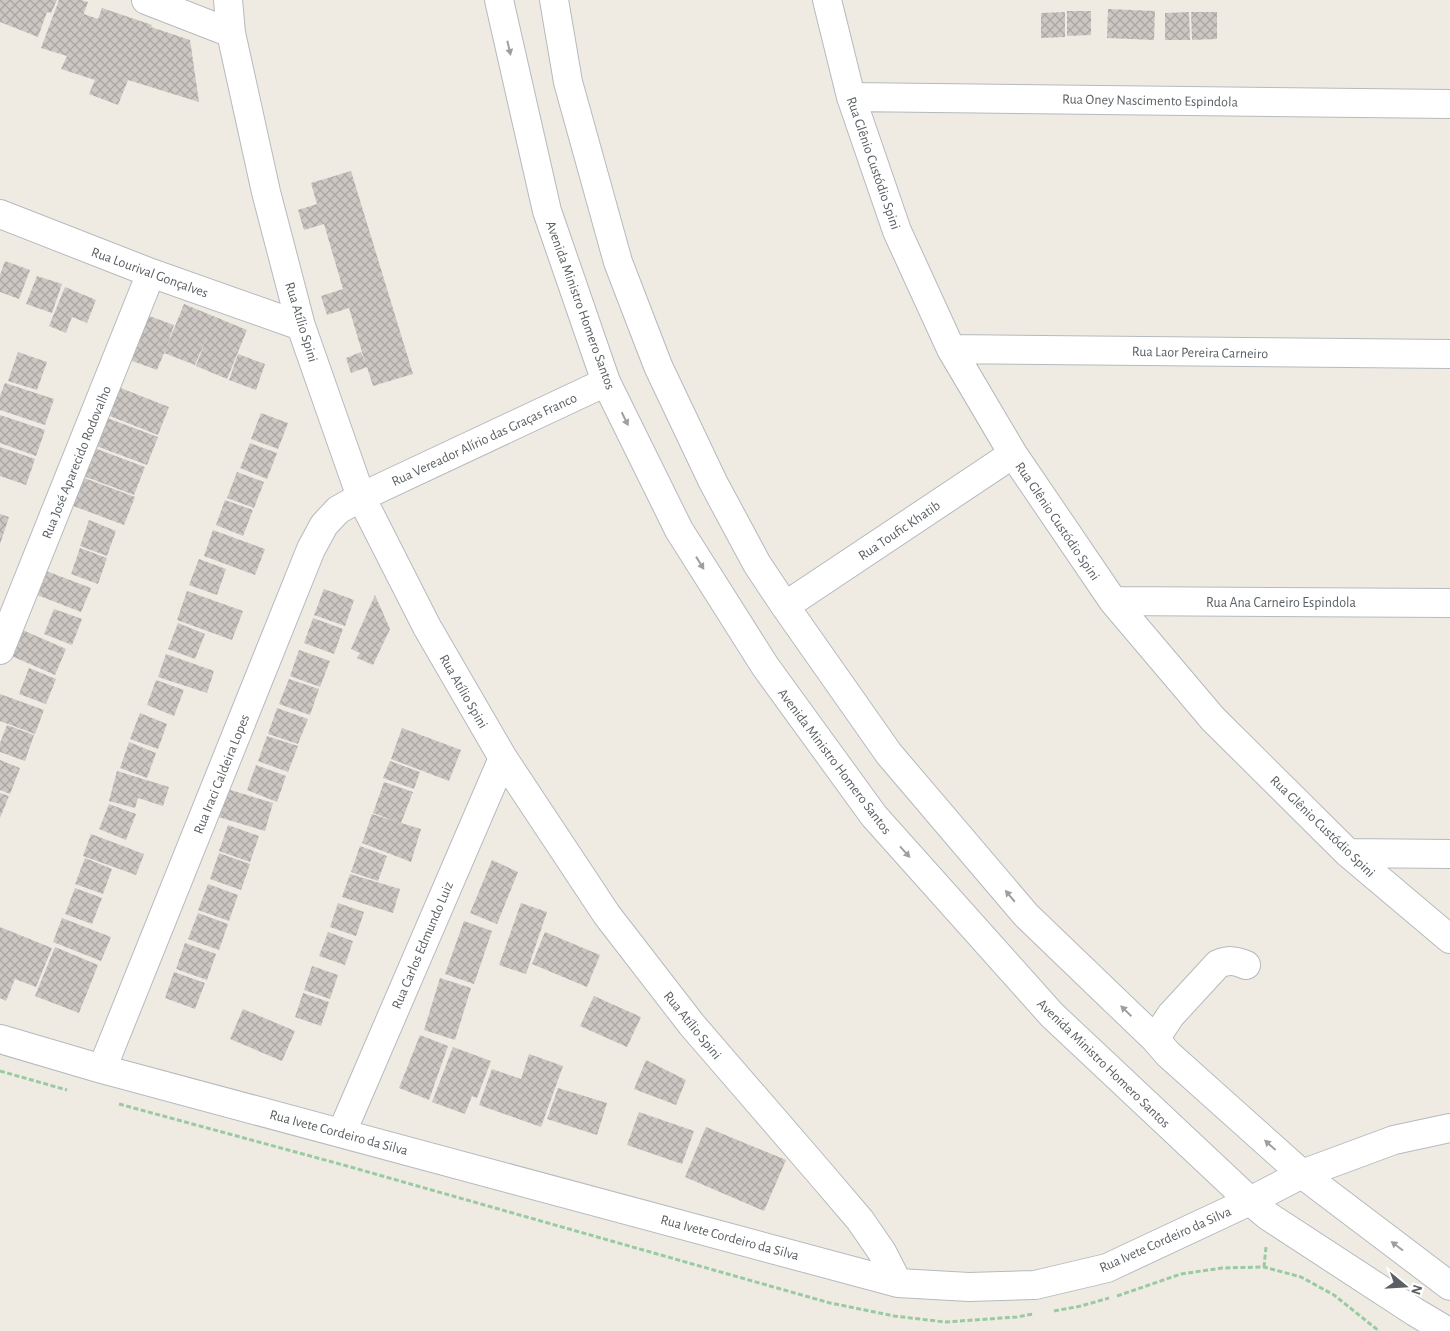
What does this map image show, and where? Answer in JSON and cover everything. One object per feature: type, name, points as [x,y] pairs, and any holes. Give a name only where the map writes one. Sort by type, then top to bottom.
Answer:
[{"type":"street","points":[[146,0],[231,33]]},
{"type":"street","name":"Rua Atílio Spini","points":[[228,0],[231,33],[266,192],[301,326],[361,496],[427,627],[503,758],[607,916],[692,1025],[860,1220],[882,1252],[898,1283]]},
{"type":"street","name":"Avenida Ministro Homero Santos","points":[[499,0],[547,211],[606,382],[679,530],[765,666],[874,816],[1052,1015],[1268,1216],[1411,1321],[1447,1331]]},
{"type":"street","points":[[554,0],[568,82],[618,262],[651,349],[713,482],[757,564],[785,606],[890,754],[1026,915],[1155,1039],[1168,1054],[1302,1174],[1450,1286]]},
{"type":"street","name":"Rua Glênio Custódio Spini","points":[[827,0],[851,97],[897,231],[951,349],[1013,454],[1113,601],[1213,719],[1348,853],[1450,939]]},
{"type":"street","name":"Rua Oney Nascimento Espindola","points":[[851,97],[1450,104]]},
{"type":"street","name":"Rua Lourival Gonçalves","points":[[0,214],[151,273],[301,326]]},
{"type":"street","name":"Rua José Aparecido Rodovalho","points":[[0,650],[151,273]]},
{"type":"street","name":"Rua Laor Pereira Carneiro","points":[[951,349],[1450,354]]},
{"type":"street","name":"Rua Vereador Alírio das Graças Franco","points":[[361,496],[606,382]]},
{"type":"street","name":"Rua Toufic Khatib","points":[[785,606],[1013,454]]},
{"type":"street","name":"Rua Iraci Caldeira Lopes","points":[[102,1069],[312,549],[324,525],[338,510],[361,496]]},
{"type":"street","name":"Rua Ana Carneiro Espindola","points":[[1113,601],[1450,603]]},
{"type":"street","name":"Rua Carlos Edmundo Luiz","points":[[342,1132],[503,758]]},
{"type":"street","points":[[1348,853],[1450,854]]},
{"type":"street","points":[[1155,1039],[1171,1015],[1218,964],[1228,960],[1246,965]]},
{"type":"street","name":"Rua Ivete Cordeiro da Silva","points":[[0,1038],[102,1069],[898,1283],[969,1287],[1035,1285],[1108,1268],[1250,1201],[1302,1174],[1394,1140],[1450,1128]]},
{"type":"building","points":[[0,0],[57,0],[51,13],[47,12],[38,37],[0,22]]},
{"type":"building","points":[[59,0],[81,0],[88,2],[77,32],[84,14],[98,19],[102,8],[190,40],[199,102],[128,80],[118,105],[89,94],[95,80],[61,69],[67,56],[41,48]]},
{"type":"building","points":[[1108,9],[1155,11],[1154,40],[1107,38]]},
{"type":"building","points":[[1067,11],[1091,11],[1091,35],[1067,36]]},
{"type":"building","points":[[1065,12],[1065,37],[1041,38],[1041,13]]},
{"type":"building","points":[[1189,12],[1190,40],[1165,40],[1165,13]]},
{"type":"building","points":[[1191,12],[1217,12],[1217,39],[1192,40]]},
{"type":"building","points":[[351,171],[413,374],[373,386],[367,367],[351,373],[346,358],[361,352],[365,362],[349,308],[327,315],[321,296],[343,289],[324,224],[304,230],[298,210],[317,204],[311,183]]},
{"type":"building","points":[[5,261],[30,270],[19,299],[0,292],[0,275]]},
{"type":"building","points":[[37,276],[62,284],[52,313],[26,304]]},
{"type":"building","points":[[65,287],[96,300],[87,323],[72,317],[66,333],[49,326]]},
{"type":"building","points":[[184,304],[247,330],[227,379],[196,366],[206,339],[195,365],[164,353],[157,370],[124,358],[141,313],[174,325],[167,346]]},
{"type":"building","points":[[18,352],[47,362],[37,390],[8,381]]},
{"type":"building","points":[[238,354],[265,364],[256,390],[229,380]]},
{"type":"building","points":[[5,383],[54,399],[45,425],[0,410],[0,396]]},
{"type":"building","points":[[113,385],[169,407],[158,435],[102,413]]},
{"type":"building","points":[[261,413],[288,423],[278,449],[251,439]]},
{"type":"building","points":[[0,415],[45,430],[36,456],[0,443]]},
{"type":"building","points":[[102,416],[158,437],[147,465],[91,444]]},
{"type":"building","points":[[250,443],[277,453],[267,479],[240,468]]},
{"type":"building","points":[[89,446],[145,467],[134,495],[78,474]]},
{"type":"building","points":[[0,447],[35,459],[26,485],[0,476]]},
{"type":"building","points":[[237,472],[264,482],[254,508],[227,498]]},
{"type":"building","points":[[79,476],[135,497],[124,525],[68,504]]},
{"type":"building","points":[[225,500],[253,510],[243,536],[216,525]]},
{"type":"building","points":[[0,514],[9,517],[0,544]]},
{"type":"building","points":[[89,520],[116,531],[107,556],[80,546]]},
{"type":"building","points":[[213,530],[265,549],[255,575],[204,556]]},
{"type":"building","points":[[80,548],[107,558],[98,584],[71,574]]},
{"type":"building","points":[[199,559],[226,569],[217,595],[189,585]]},
{"type":"building","points":[[41,569],[91,588],[81,612],[32,593]]},
{"type":"building","points":[[324,589],[354,600],[345,626],[314,615]]},
{"type":"building","points":[[187,591],[243,611],[232,640],[177,620]]},
{"type":"building","points":[[375,595],[390,629],[373,665],[357,658],[360,653],[351,649]]},
{"type":"building","points":[[54,609],[82,619],[72,645],[44,634]]},
{"type":"building","points":[[313,618],[343,629],[334,654],[304,643]]},
{"type":"building","points":[[178,623],[205,634],[195,659],[168,649]]},
{"type":"building","points":[[18,628],[66,649],[55,675],[7,654]]},
{"type":"building","points":[[299,650],[330,661],[320,687],[290,676]]},
{"type":"building","points":[[166,654],[214,671],[207,693],[158,677]]},
{"type":"building","points":[[29,668],[56,679],[46,704],[19,694]]},
{"type":"building","points":[[289,679],[319,689],[310,715],[279,704]]},
{"type":"building","points":[[156,680],[184,690],[174,716],[147,705]]},
{"type":"building","points":[[0,694],[44,710],[35,734],[0,721]]},
{"type":"building","points":[[277,708],[308,719],[298,744],[268,734]]},
{"type":"building","points":[[140,713],[167,724],[158,749],[130,739]]},
{"type":"building","points":[[7,725],[34,735],[25,761],[0,752],[0,743]]},
{"type":"building","points":[[402,728],[461,750],[449,781],[391,759]]},
{"type":"building","points":[[267,736],[298,746],[288,772],[258,761]]},
{"type":"building","points":[[129,742],[156,753],[147,778],[120,768]]},
{"type":"building","points":[[0,760],[20,768],[10,794],[0,790]]},
{"type":"building","points":[[390,761],[420,772],[414,789],[383,778]]},
{"type":"building","points":[[256,765],[286,776],[277,802],[247,790]]},
{"type":"building","points":[[117,771],[169,787],[163,806],[138,798],[135,808],[109,801]]},
{"type":"building","points":[[384,782],[413,792],[401,823],[421,829],[411,862],[362,843],[372,814],[397,822],[373,813]]},
{"type":"building","points":[[224,788],[273,803],[265,831],[215,816]]},
{"type":"building","points":[[0,793],[9,796],[0,818]]},
{"type":"building","points":[[109,804],[136,814],[126,840],[99,829]]},
{"type":"building","points":[[228,825],[259,836],[250,862],[219,851]]},
{"type":"building","points":[[91,834],[144,854],[136,875],[83,856]]},
{"type":"building","points":[[360,846],[387,856],[378,881],[351,872]]},
{"type":"building","points":[[219,853],[250,864],[241,890],[210,879]]},
{"type":"building","points":[[85,858],[112,869],[103,894],[75,884]]},
{"type":"building","points":[[492,860],[518,872],[497,924],[470,913]]},
{"type":"building","points":[[350,874],[400,889],[393,913],[342,897]]},
{"type":"building","points":[[208,884],[238,895],[229,921],[198,910]]},
{"type":"building","points":[[75,888],[102,898],[92,924],[65,914]]},
{"type":"building","points":[[338,903],[364,912],[356,936],[330,927]]},
{"type":"building","points":[[521,903],[547,912],[526,974],[499,965]]},
{"type":"building","points":[[198,913],[228,924],[219,950],[188,939]]},
{"type":"building","points":[[62,918],[111,937],[101,961],[53,942]]},
{"type":"building","points":[[464,921],[492,931],[474,984],[445,974]]},
{"type":"building","points":[[0,927],[52,948],[36,987],[15,979],[6,1001],[0,998]]},
{"type":"building","points":[[328,932],[353,941],[345,965],[319,956]]},
{"type":"building","points":[[545,932],[600,955],[587,987],[532,964]]},
{"type":"building","points":[[185,943],[216,954],[207,980],[176,969]]},
{"type":"building","points":[[55,947],[98,965],[79,1013],[35,996]]},
{"type":"building","points":[[312,966],[338,975],[330,999],[304,990]]},
{"type":"building","points":[[174,972],[205,983],[195,1009],[165,998]]},
{"type":"building","points":[[440,978],[471,988],[455,1040],[424,1030]]},
{"type":"building","points":[[303,993],[329,1002],[321,1026],[295,1017]]},
{"type":"building","points":[[594,996],[641,1017],[627,1047],[580,1026]]},
{"type":"building","points":[[243,1009],[295,1031],[282,1061],[230,1039]]},
{"type":"building","points":[[420,1035],[448,1046],[429,1100],[399,1088]]},
{"type":"building","points":[[453,1047],[491,1061],[477,1098],[472,1096],[465,1114],[432,1102]]},
{"type":"building","points":[[529,1054],[563,1066],[541,1127],[479,1105],[492,1069],[521,1079]]},
{"type":"building","points":[[646,1060],[686,1080],[676,1105],[634,1089]]},
{"type":"building","points":[[558,1088],[607,1103],[597,1135],[547,1119]]},
{"type":"building","points":[[639,1112],[694,1131],[682,1164],[627,1145]]},
{"type":"building","points":[[706,1127],[786,1160],[764,1211],[685,1177]]}]
